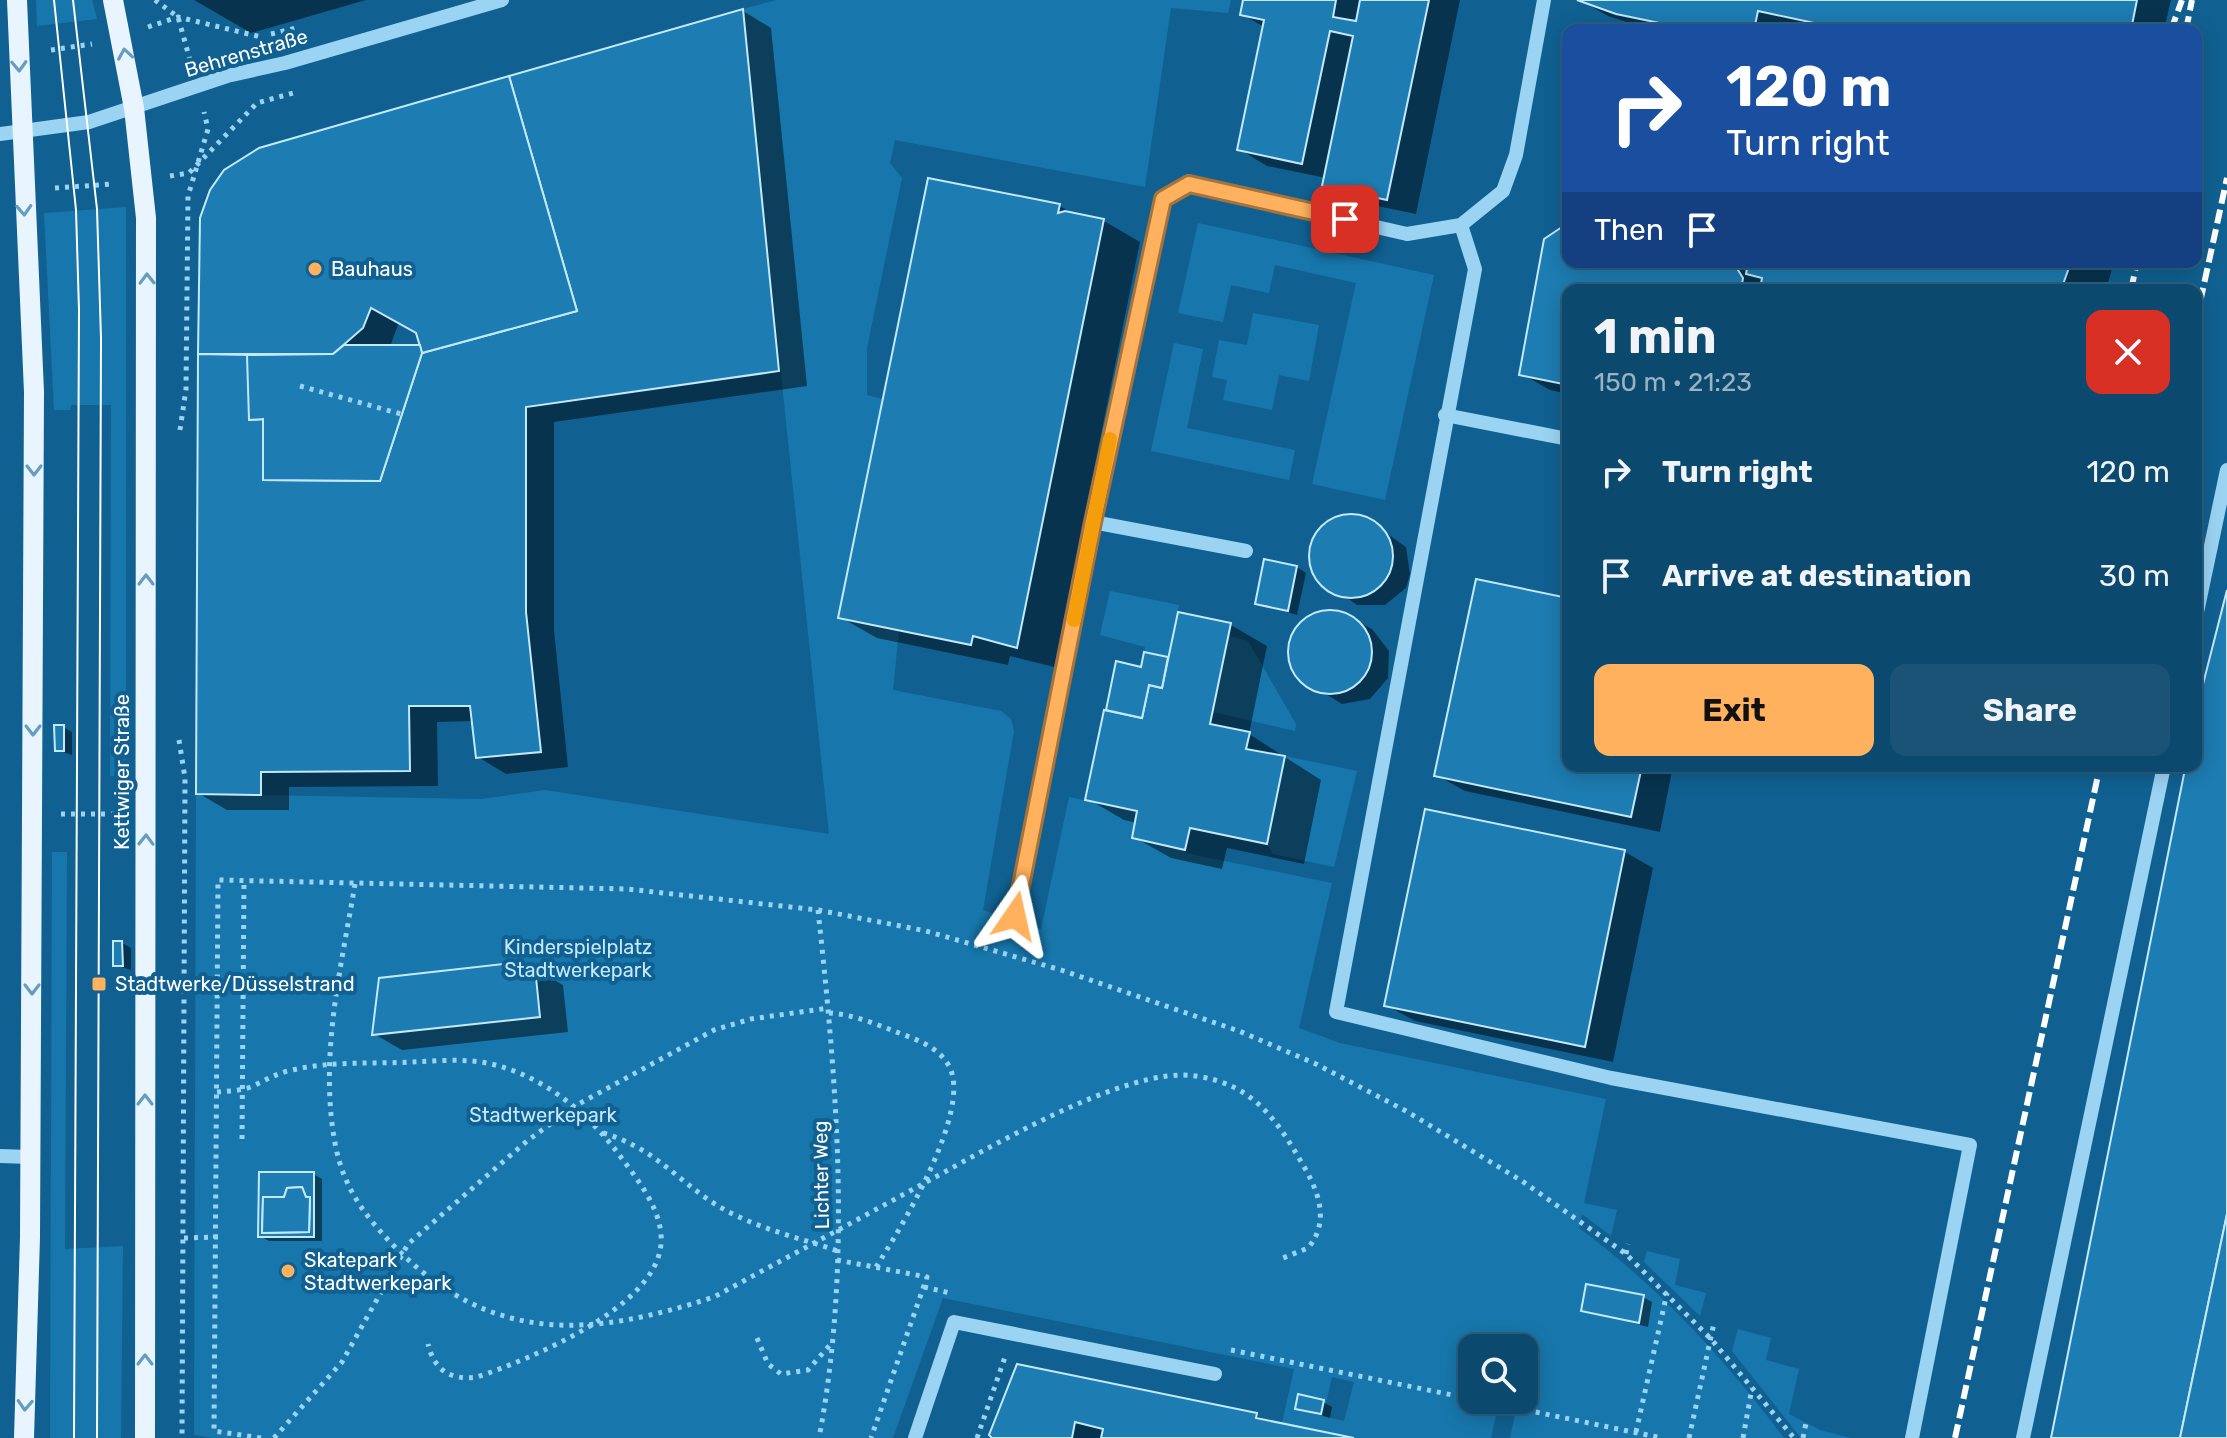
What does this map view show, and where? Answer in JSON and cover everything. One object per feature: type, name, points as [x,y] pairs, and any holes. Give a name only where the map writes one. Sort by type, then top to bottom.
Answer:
[{"type":"main road","points":[[17,0],[34,392],[30,1157],[24,1438]]},
{"type":"main road","name":"Kettwiger Straße","points":[[113,0],[144,180],[147,287],[145,1438]]},
{"type":"street","name":"Behrenstraße","points":[[0,134],[89,122],[227,76],[285,63],[502,0]]},
{"type":"street","points":[[1015,916],[1093,522],[1163,199],[1189,184],[1407,234],[1461,225],[1503,191],[1516,155],[1544,0]]},
{"type":"street","points":[[1461,225],[1475,269],[1445,415],[1336,1012],[1611,1078],[1970,1145],[1912,1438]]},
{"type":"street","points":[[1445,415],[1562,438]]},
{"type":"street","points":[[2202,589],[2227,470]]},
{"type":"street","points":[[1093,522],[1246,551]]},
{"type":"street","points":[[2023,1438],[2163,772]]},
{"type":"street","points":[[0,1156],[30,1157]]},
{"type":"street","points":[[915,1438],[954,1322],[1215,1374]]},
{"type":"path","points":[[155,0],[178,17],[187,48]]},
{"type":"path","points":[[146,28],[178,17]]},
{"type":"path","points":[[51,50],[90,45]]},
{"type":"path","points":[[180,442],[186,389],[188,196],[208,129],[206,119]]},
{"type":"path","points":[[165,177],[189,173],[198,165]]},
{"type":"path","points":[[64,187],[104,184]]},
{"type":"path","points":[[300,386],[401,414]]},
{"type":"path","points":[[178,733],[185,764],[182,1438]]},
{"type":"path","points":[[68,814],[108,814]]},
{"type":"path","points":[[261,1438],[214,1431],[218,1237],[218,880],[627,889],[818,910],[926,931],[1061,970],[1239,1031],[1316,1064],[1406,1111],[1522,1181],[1626,1254],[1711,1339],[1794,1438]]},
{"type":"path","points":[[242,1139],[244,881]]},
{"type":"path","points":[[355,884],[334,1004],[331,1064],[334,1140],[346,1184],[364,1215],[401,1253],[456,1294],[498,1315],[522,1323],[588,1326],[673,1310],[714,1297],[1075,1104],[1164,1078],[1197,1076],[1250,1094],[1304,1166],[1316,1192],[1322,1221],[1308,1248],[1283,1258]]},
{"type":"path","name":"Lichter Weg","points":[[818,910],[829,1010],[839,1230],[819,1438]]},
{"type":"path","points":[[186,985],[218,984]]},
{"type":"path","points":[[274,1438],[342,1362],[401,1253],[527,1141],[575,1106],[714,1030],[751,1019],[829,1010],[926,1043],[947,1062],[953,1080],[951,1099],[927,1182],[876,1267]]},
{"type":"path","points":[[217,1092],[240,1089],[288,1070],[331,1064],[457,1061],[493,1064],[518,1073],[575,1106],[599,1132],[636,1177],[650,1201],[661,1246],[640,1288],[588,1326],[494,1371],[464,1379],[438,1367],[428,1344]]},
{"type":"path","points":[[599,1132],[630,1141],[684,1178],[706,1198],[742,1218],[838,1251]]},
{"type":"path","points":[[184,1238],[218,1237]]},
{"type":"path","points":[[1626,1254],[1628,1244]]},
{"type":"path","points":[[837,1260],[927,1277],[871,1438]]},
{"type":"path","points":[[1636,1432],[1667,1292]]},
{"type":"path","points":[[1689,1438],[1714,1323]]},
{"type":"path","points":[[977,1438],[1013,1333]]},
{"type":"path","points":[[757,1338],[768,1364],[781,1374],[808,1370],[830,1345]]},
{"type":"path","points":[[1743,1438],[1752,1388]]},
{"type":"path","points":[[1538,1412],[1662,1438]]},
{"type":"path","points":[[1803,1438],[1806,1423]]},
{"type":"green space","points":[[36,0],[92,0],[97,19],[37,26]]},
{"type":"green space","name":"Stadtwerkepark","points":[[776,0],[1231,0],[1228,13],[1171,8],[1145,187],[895,140],[890,163],[902,178],[867,348],[867,395],[883,399],[838,618],[899,630],[893,690],[1001,711],[1011,719],[1014,731],[983,910],[1041,929],[1069,797],[1137,811],[1132,838],[1185,850],[1185,853],[1332,883],[1299,1028],[1340,1043],[1606,1099],[1584,1203],[1617,1210],[1611,1236],[1582,1214],[1579,1228],[1636,1274],[1689,1325],[1784,1438],[1510,1438],[1515,1414],[1538,1414],[1538,1334],[1458,1334],[1458,1414],[1496,1414],[1491,1438],[1354,1438],[1282,1423],[1294,1369],[943,1298],[893,1438],[213,1438],[194,1435],[196,794],[482,799],[545,790],[829,834],[743,9]],"holes":[[[1332,1377],[1354,1382],[1344,1421],[1323,1416]]]},
{"type":"green space","points":[[126,207],[126,776],[110,776],[111,405],[71,405],[70,410],[54,410],[44,213]]},
{"type":"green space","points":[[1198,223],[1434,275],[1385,500],[1312,484],[1356,283],[1275,265],[1269,293],[1231,285],[1223,322],[1178,313]]},
{"type":"green space","points":[[1253,313],[1319,325],[1309,381],[1279,375],[1272,410],[1223,400],[1227,380],[1212,377],[1219,340],[1247,345]]},
{"type":"green space","points":[[1174,343],[1203,349],[1187,428],[1295,450],[1289,480],[1151,451]]},
{"type":"green space","points":[[1110,591],[1179,605],[1168,657],[1144,652],[1145,647],[1100,635]]},
{"type":"green space","points":[[1229,636],[1248,641],[1296,724],[1295,731],[1213,712]]},
{"type":"green space","points":[[1285,756],[1357,771],[1334,867],[1273,854],[1267,844]]},
{"type":"green space","points":[[52,852],[67,852],[65,1249],[123,1246],[121,1438],[50,1438]]},
{"type":"green space","points":[[1647,1251],[1680,1259],[1675,1285],[1706,1293],[1700,1316],[1644,1262]]},
{"type":"green space","points":[[1738,1329],[1771,1338],[1766,1360],[1799,1369],[1789,1414],[1820,1430],[1851,1438],[1801,1438],[1732,1351]]},
{"type":"building","points":[[1243,0],[1336,0],[1333,17],[1356,21],[1360,0],[1429,0],[1387,200],[1322,186],[1353,36],[1330,31],[1302,164],[1237,150],[1264,20],[1240,15]]},
{"type":"building","points":[[1577,0],[2137,0],[2132,24],[1819,24],[1758,11],[1755,24],[1664,24],[1616,14]]},
{"type":"building","points":[[743,9],[779,371],[526,407],[526,612],[541,752],[476,758],[470,706],[409,706],[410,771],[261,772],[261,795],[196,794],[198,354],[249,355],[249,420],[263,419],[263,480],[380,481],[422,353],[577,311],[509,76]]},
{"type":"building","points":[[509,76],[577,311],[422,353],[416,333],[371,308],[363,328],[333,354],[198,354],[200,218],[210,190],[224,170],[259,148]]},
{"type":"building","points":[[928,178],[1060,204],[1058,213],[1065,211],[1104,219],[1017,648],[973,636],[971,645],[838,618]]},
{"type":"building","points":[[1562,227],[1562,268],[1737,268],[1743,278],[1742,284],[1562,284],[1562,384],[1519,375],[1544,239]]},
{"type":"building","points":[[1747,268],[2069,268],[2063,284],[1761,284],[1762,278],[1746,274]]},
{"type":"building","points":[[344,345],[420,345],[422,353],[380,481],[263,480],[263,419],[249,420],[247,355],[333,354]]},
{"type":"building","points":[[1351,514],[1374,521],[1386,533],[1393,556],[1386,579],[1374,591],[1351,598],[1328,591],[1316,579],[1309,556],[1316,533],[1328,521]]},
{"type":"building","points":[[1264,559],[1297,566],[1288,611],[1255,604]]},
{"type":"building","points":[[1476,579],[1562,597],[1562,772],[1641,772],[1631,817],[1434,776]]},
{"type":"building","points":[[2227,590],[2227,1214],[2180,1438],[2051,1438],[2184,772],[2202,772],[2202,688]]},
{"type":"building","points":[[1330,610],[1346,613],[1360,622],[1369,636],[1372,652],[1369,668],[1360,682],[1346,691],[1330,694],[1314,691],[1300,682],[1291,668],[1288,652],[1291,636],[1300,622],[1314,613]]},
{"type":"building","points":[[1178,612],[1231,623],[1210,724],[1250,732],[1246,749],[1285,756],[1267,844],[1190,828],[1185,850],[1132,838],[1137,811],[1085,800],[1104,710],[1142,718],[1149,685],[1162,688]]},
{"type":"building","points":[[1144,652],[1168,657],[1162,688],[1149,685],[1142,718],[1106,710],[1116,661],[1141,667]]},
{"type":"building","points":[[54,725],[64,725],[64,751],[55,751]]},
{"type":"building","points":[[1425,809],[1625,850],[1585,1047],[1384,1006]]},
{"type":"building","points":[[113,941],[122,941],[123,966],[113,966]]},
{"type":"building","points":[[503,964],[504,970],[535,967],[540,1017],[372,1035],[379,978]]},
{"type":"building","points":[[259,1172],[314,1172],[314,1237],[258,1237]],"holes":[[[302,1187],[306,1197],[310,1197],[309,1232],[262,1233],[263,1197],[284,1197],[287,1188]]]},
{"type":"building","points":[[302,1187],[306,1197],[310,1197],[309,1232],[262,1233],[263,1197],[284,1197],[287,1188]]},
{"type":"building","points":[[2227,1214],[2227,1438],[2180,1438]]},
{"type":"building","points":[[1586,1284],[1644,1295],[1639,1323],[1581,1311]]},
{"type":"building","points":[[1017,1364],[1257,1413],[1256,1418],[1354,1438],[1101,1438],[1103,1429],[1075,1422],[1072,1438],[992,1438],[989,1435]]},
{"type":"building","points":[[1298,1394],[1324,1400],[1321,1414],[1295,1409]]},
{"type":"tram line","points":[[54,0],[76,210],[79,310],[74,1438]]},
{"type":"tram line","points":[[73,0],[97,209],[101,338],[97,1438]]},
{"type":"railway","points":[[2173,24],[2182,0]]},
{"type":"railway","points":[[2187,24],[2192,0]]},
{"type":"railway","points":[[2202,293],[2227,178]]},
{"type":"railway","points":[[2132,284],[2136,268]]},
{"type":"railway","points":[[1955,1438],[2099,772]]},
{"type":"slow traffic","points":[[1074,620],[1110,439]]},
{"type":"place","name":"Bauhaus","points":[[315,269]]},
{"type":"place","name":"Stadtwerke/Düsselstrand","points":[[99,984]]},
{"type":"place","name":"Skatepark Stadtwerkepark","points":[[288,1271]]},
{"type":"route","points":[[1015,916],[1093,522],[1163,199],[1189,184],[1345,219]]},
{"type":"park label","name":"Kinderspielplatz Stadtwerkepark","points":[[578,958]]}]
